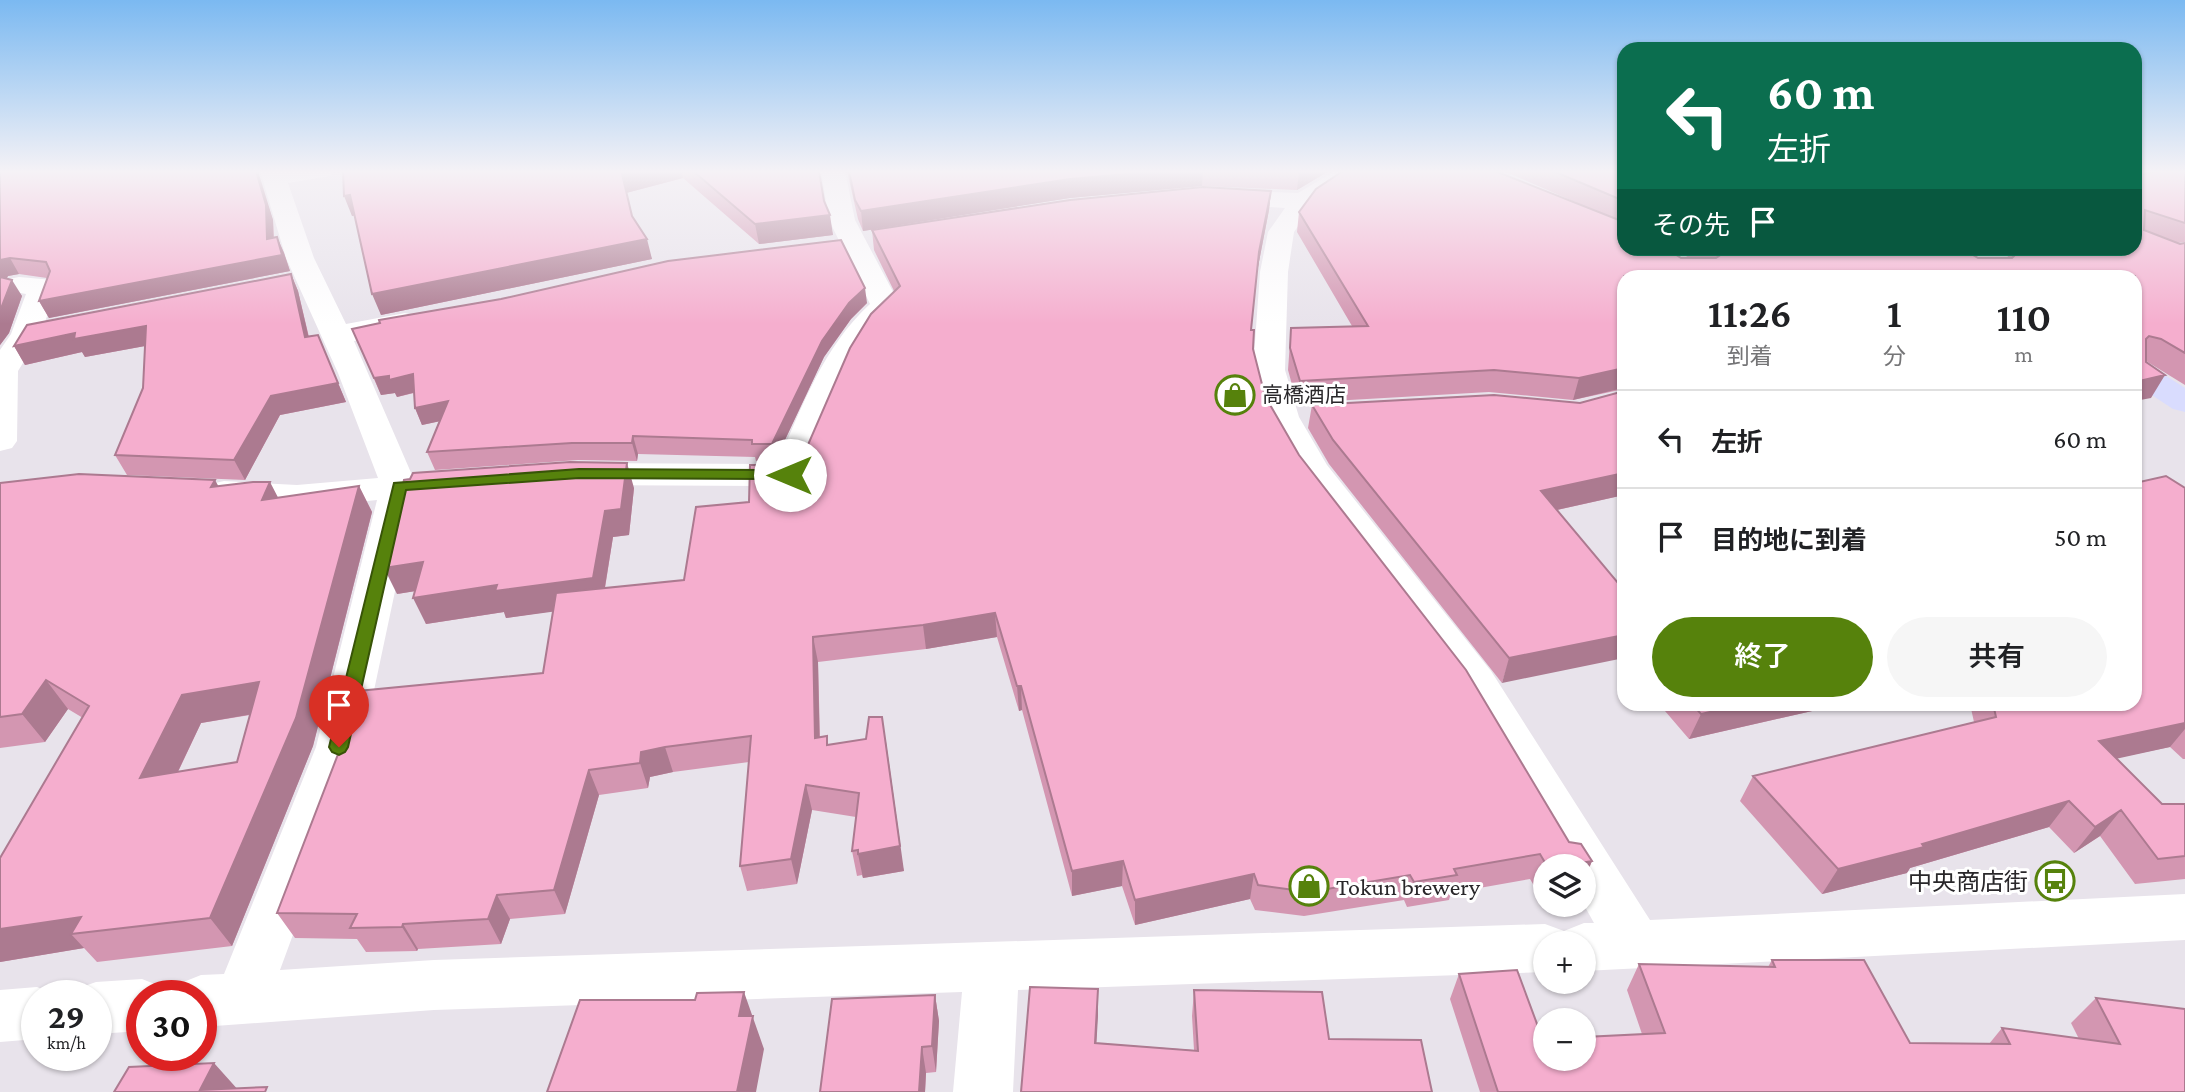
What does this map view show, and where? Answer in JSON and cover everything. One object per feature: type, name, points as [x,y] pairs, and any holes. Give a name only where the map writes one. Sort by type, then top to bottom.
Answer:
[{"type":"main road","points":[[2142,374],[2185,402]]},
{"type":"street","points":[[283,222],[295,281],[335,335],[354,373],[400,486],[339,747],[222,999],[434,985],[1533,948]]},
{"type":"street","points":[[551,476],[790,475],[835,369],[860,329],[885,305],[843,222]]},
{"type":"street","points":[[1289,222],[1282,232],[1274,272],[1269,370],[1295,416],[1311,469],[1476,682],[1636,945]]},
{"type":"street","points":[[0,441],[2,371],[40,331],[43,286],[19,285]]},
{"type":"street","points":[[335,335],[427,318]]},
{"type":"street","points":[[190,491],[298,496],[482,480]]},
{"type":"street","points":[[1596,947],[2185,917]]},
{"type":"street","points":[[983,1092],[992,967]]},
{"type":"street","points":[[0,1016],[21,1014]]},
{"type":"building","points":[[0,222],[266,222],[267,239],[277,237],[282,255],[39,301],[50,271],[46,262],[10,258],[0,260]]},
{"type":"building","points":[[356,222],[636,222],[647,239],[372,294]]},
{"type":"building","points":[[925,222],[1265,222],[1251,330],[1254,330],[1253,349],[1265,396],[1299,455],[1466,670],[1569,842],[1581,844],[1587,854],[1533,854],[1454,869],[1457,875],[1414,882],[1410,875],[1309,892],[1258,885],[1254,874],[1135,900],[1123,861],[1072,871],[1021,686],[1017,686],[995,613],[923,625],[813,637],[815,738],[827,736],[827,745],[866,739],[869,717],[882,717],[900,846],[858,854],[858,850],[852,851],[859,793],[806,785],[791,859],[740,866],[751,736],[641,752],[640,763],[589,770],[554,890],[497,895],[488,919],[403,924],[402,927],[350,928],[357,914],[277,913],[350,723],[358,691],[543,673],[556,593],[684,580],[696,507],[749,502],[750,465],[786,465],[801,461],[850,348],[871,314],[900,286],[872,230]]},
{"type":"building","points":[[1305,222],[1617,222],[1617,256],[1681,258],[2142,256],[2142,222],[2144,222],[2144,230],[2180,244],[2185,243],[2185,353],[2161,339],[2149,336],[2146,339],[2146,362],[2165,375],[2142,380],[2142,270],[1617,270],[1617,370],[1579,378],[1494,370],[1300,381],[1290,348],[1291,328],[1368,326]]},
{"type":"building","points":[[841,240],[865,288],[849,303],[822,341],[772,444],[752,444],[752,440],[633,436],[632,443],[572,443],[427,452],[448,401],[415,408],[413,374],[389,380],[389,376],[374,378],[352,329],[380,323],[379,320],[501,299],[668,261]]},
{"type":"building","points":[[291,274],[305,337],[318,335],[338,383],[271,396],[234,460],[115,455],[143,388],[146,326],[74,339],[75,333],[14,346],[27,325]]},
{"type":"building","points":[[0,277],[12,280],[0,311]]},
{"type":"building","points":[[1617,393],[1617,475],[1541,491],[1617,582],[1617,636],[1509,658],[1333,440],[1312,405],[1494,395],[1580,403]]},
{"type":"building","points":[[570,462],[627,463],[621,509],[605,511],[593,578],[495,591],[497,585],[413,598],[423,562],[384,568],[404,480],[410,479],[413,473]]},
{"type":"building","points":[[79,474],[215,480],[211,487],[270,482],[262,500],[359,486],[296,718],[210,918],[71,934],[81,917],[0,929],[0,858],[89,706],[46,680],[22,714],[0,717],[0,483]],"holes":[[[259,682],[237,762],[140,778],[182,695]]]},
{"type":"building","points":[[2166,476],[2185,488],[2185,723],[2099,741],[2162,804],[2185,804],[2185,856],[2158,859],[2121,810],[2095,827],[2069,801],[1922,844],[1924,847],[1838,869],[1753,776],[1996,717],[1995,711],[2142,711],[2142,481]]},
{"type":"building","points":[[1772,960],[1864,960],[1910,1043],[2010,1044],[2002,1028],[2120,1044],[2096,998],[2185,1009],[2185,1092],[1498,1092],[1459,974],[1517,970],[1533,1013],[1533,1071],[1596,1071],[1596,1036],[1665,1033],[1639,964],[1775,967]]},
{"type":"building","points":[[1030,987],[1098,989],[1095,1043],[1198,1051],[1194,990],[1322,992],[1329,1039],[1421,1040],[1432,1092],[1021,1092]]},
{"type":"building","points":[[744,992],[739,1016],[753,1016],[737,1092],[547,1092],[580,1000],[695,1000],[697,993]]},
{"type":"building","points":[[935,995],[932,1046],[922,1047],[919,1092],[820,1092],[832,999]]},
{"type":"building","points":[[127,1071],[210,1071],[200,1090],[267,1087],[265,1092],[114,1092]]},
{"type":"place","name":"高橋酒店","points":[[1235,395]]},
{"type":"place","name":"中央商店街","points":[[2055,881]]},
{"type":"place","name":"Tokun brewery","points":[[1309,886]]},
{"type":"route","points":[[339,747],[400,486],[579,474],[790,475]]}]
